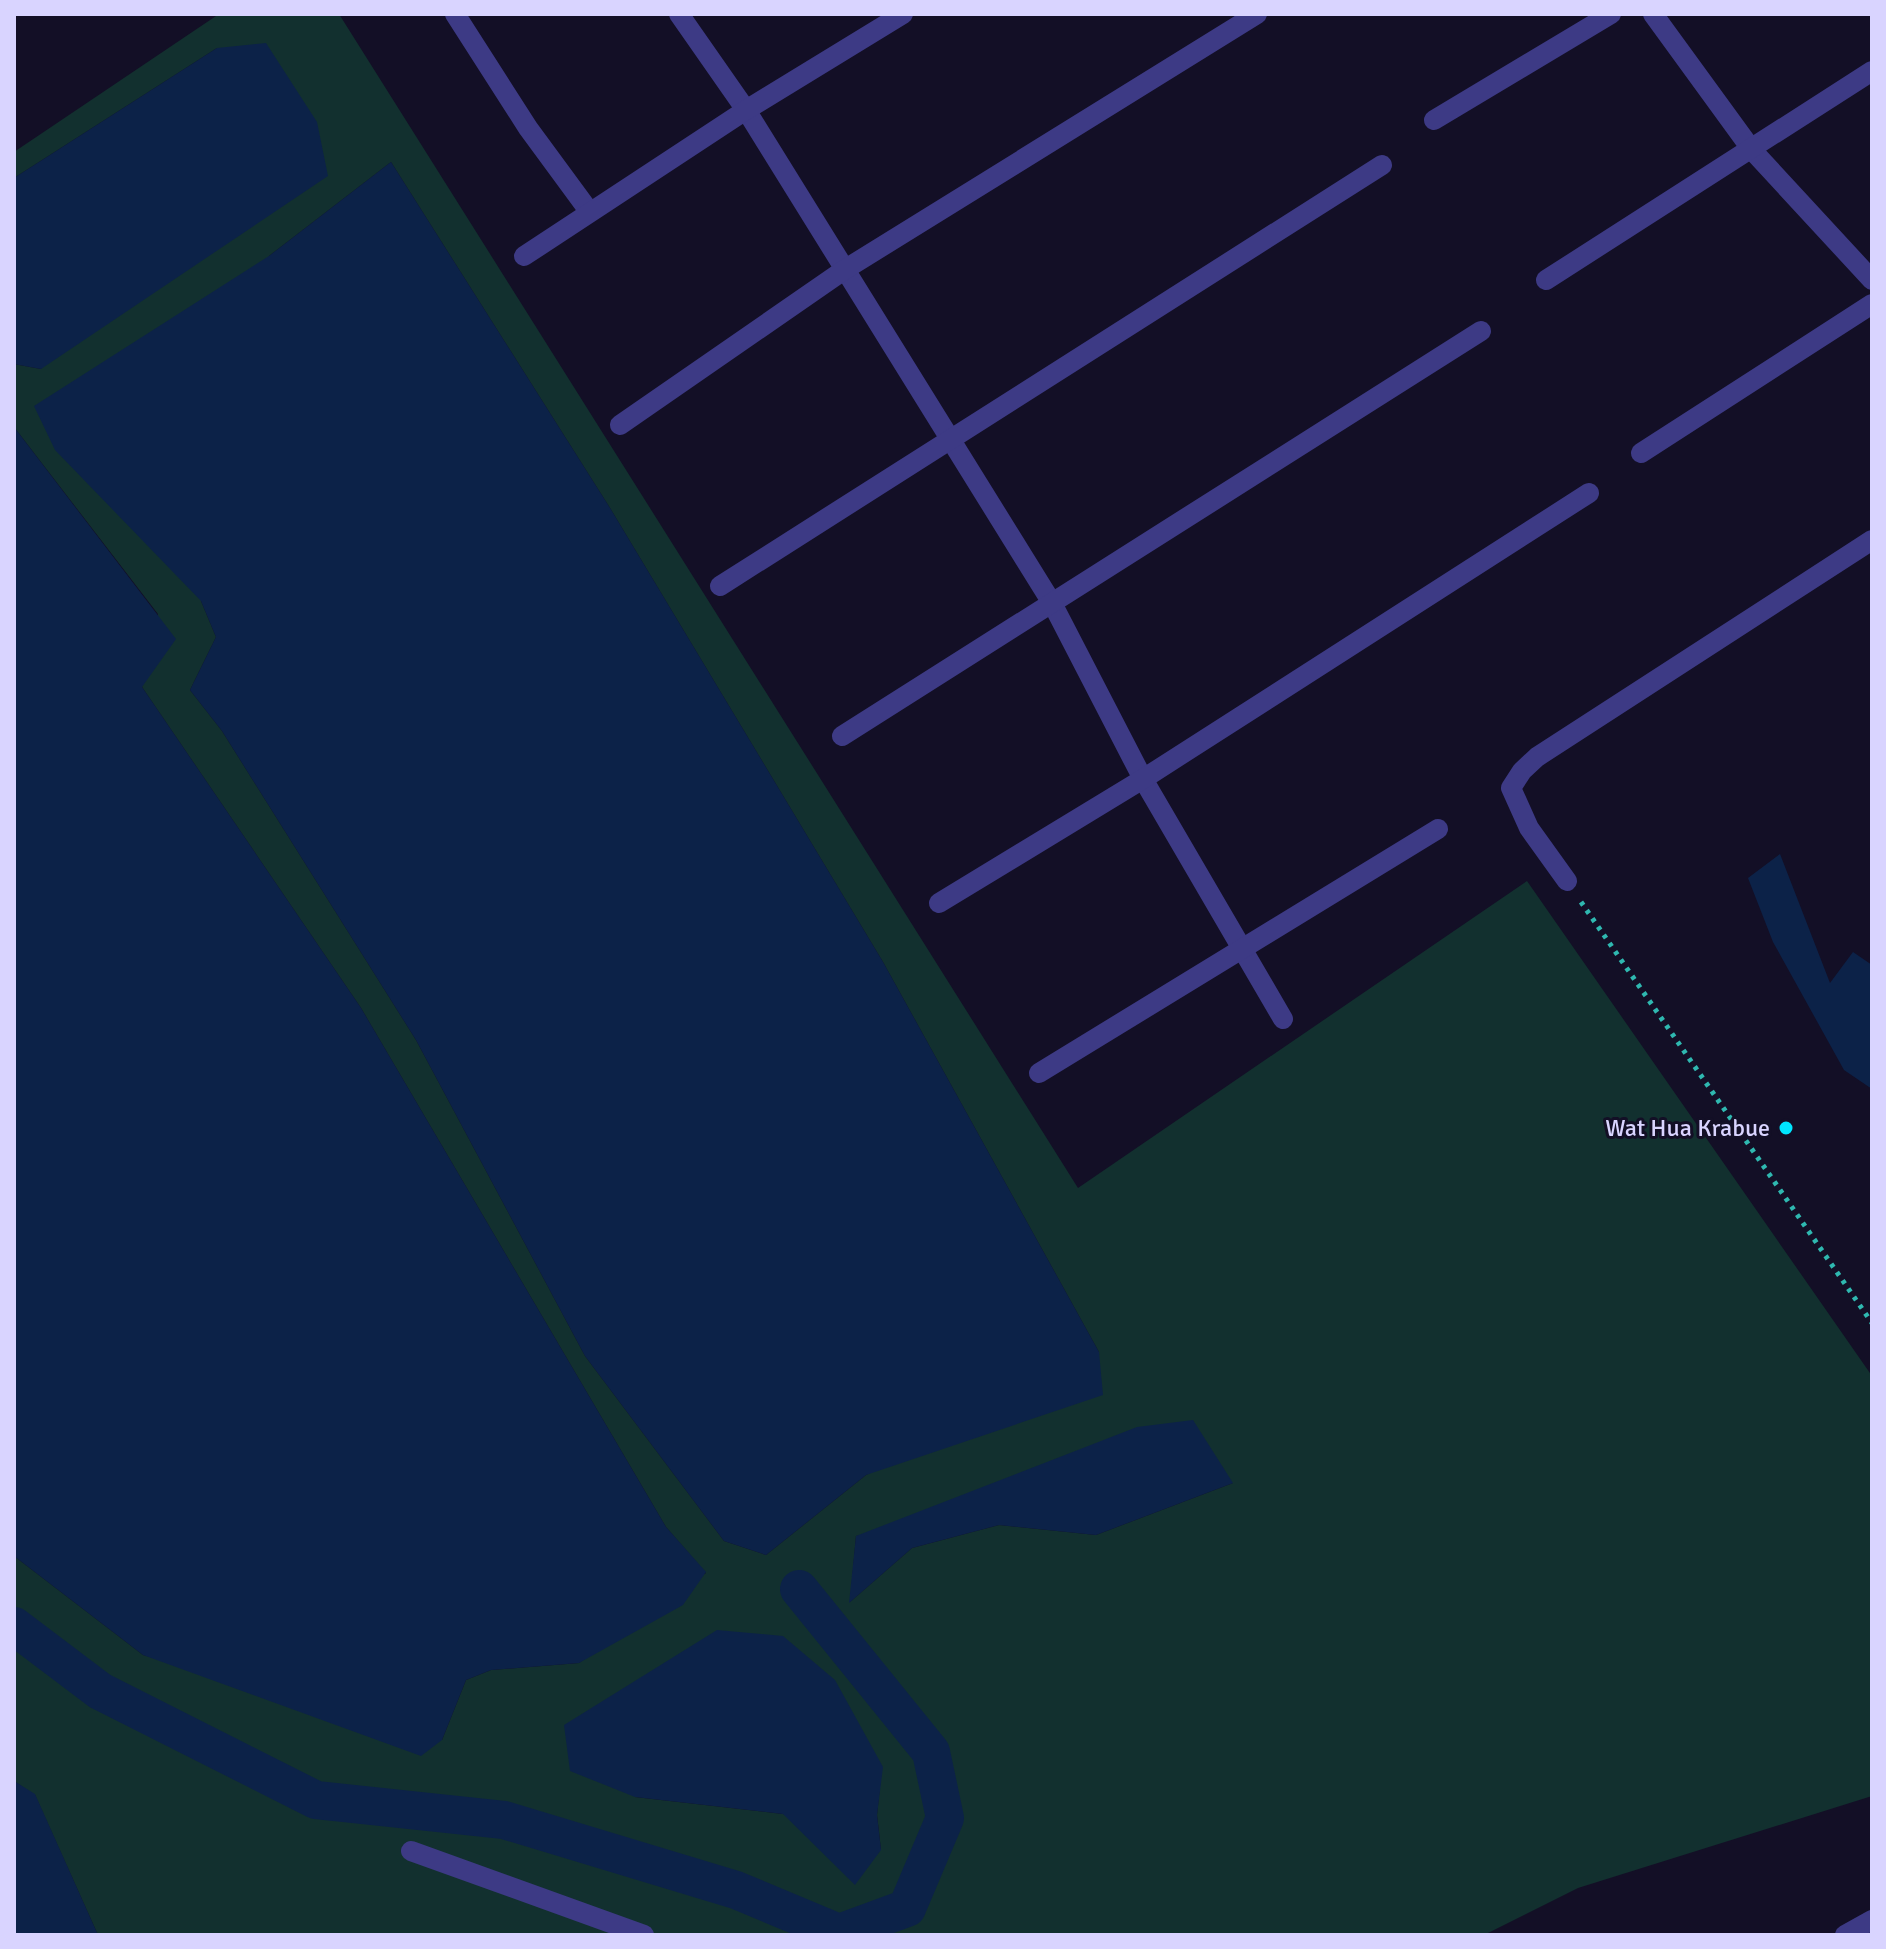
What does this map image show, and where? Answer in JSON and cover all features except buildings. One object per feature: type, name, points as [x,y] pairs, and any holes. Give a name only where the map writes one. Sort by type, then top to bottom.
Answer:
[{"type":"street","points":[[455,14],[528,128],[589,211]]},
{"type":"street","points":[[679,14],[746,110],[1052,603],[1143,779],[1283,1019]]},
{"type":"street","points":[[524,256],[746,110],[903,14]]},
{"type":"street","points":[[620,425],[844,270],[1257,14]]},
{"type":"street","points":[[1434,120],[1611,14]]},
{"type":"street","points":[[1653,14],[1752,150],[1872,280]]},
{"type":"street","points":[[1546,280],[1872,71]]},
{"type":"street","points":[[720,586],[1382,165]]},
{"type":"street","points":[[1641,453],[1872,304]]},
{"type":"street","points":[[842,736],[1481,331]]},
{"type":"street","points":[[939,903],[1143,779],[1589,493]]},
{"type":"street","points":[[1567,881],[1517,806],[1511,788],[1522,771],[1537,757],[1872,540]]},
{"type":"street","points":[[1039,1073],[1438,829]]},
{"type":"street","points":[[411,1851],[644,1935]]},
{"type":"street","points":[[1845,1935],[1872,1920]]},
{"type":"path","points":[[1567,881],[1872,1323]]},
{"type":"green space","points":[[219,14],[339,14],[1078,1188],[1527,881],[1872,1376],[1872,1796],[1578,1888],[1484,1935],[98,1935],[35,1795],[14,1781],[14,1556],[143,1655],[442,1740],[466,1680],[491,1670],[579,1663],[706,1573],[666,1527],[361,1008],[142,687],[158,614],[14,427],[14,364],[41,369],[217,48],[14,178],[14,152]],"holes":[[[391,162],[610,508],[883,962],[1099,1352],[866,1475],[766,1555],[724,1541],[585,1356],[416,1040],[222,731],[190,690],[216,637],[201,601],[269,256]],[[1233,1483],[1096,1535],[999,1525],[912,1548],[850,1602],[856,1536]],[[882,1767],[877,1815],[881,1850],[783,1814],[635,1797]]]},
{"type":"water","points":[[266,43],[317,122],[328,176],[41,369],[14,364],[14,178],[217,48]]},
{"type":"water","points":[[391,162],[610,508],[883,962],[1099,1352],[1103,1395],[866,1475],[766,1555],[724,1541],[585,1356],[416,1040],[222,731],[190,690],[216,637],[201,601],[55,450],[34,406],[269,256]]},
{"type":"water","points":[[14,427],[176,639],[142,687],[361,1008],[666,1527],[706,1572],[683,1605],[579,1663],[491,1670],[466,1680],[442,1740],[421,1756],[143,1655],[14,1556]]},
{"type":"water","points":[[1780,854],[1830,983],[1853,952],[1872,965],[1872,1089],[1844,1070],[1773,942],[1748,878]]},
{"type":"water","points":[[1193,1420],[1233,1483],[1096,1535],[999,1525],[912,1548],[849,1603],[856,1536],[1137,1427]]},
{"type":"water","points":[[717,1630],[783,1636],[835,1680],[883,1767],[877,1815],[881,1850],[855,1885],[783,1814],[635,1797],[570,1771],[564,1725]]},
{"type":"water","points":[[14,1781],[35,1794],[98,1935],[14,1935]]},
{"type":"waterway","points":[[14,1626],[100,1691],[316,1800],[504,1820],[736,1890],[839,1933],[907,1908],[945,1818],[931,1752],[799,1589]]},
{"type":"place","name":"Wat Hua Krabue","points":[[1786,1128]]}]
